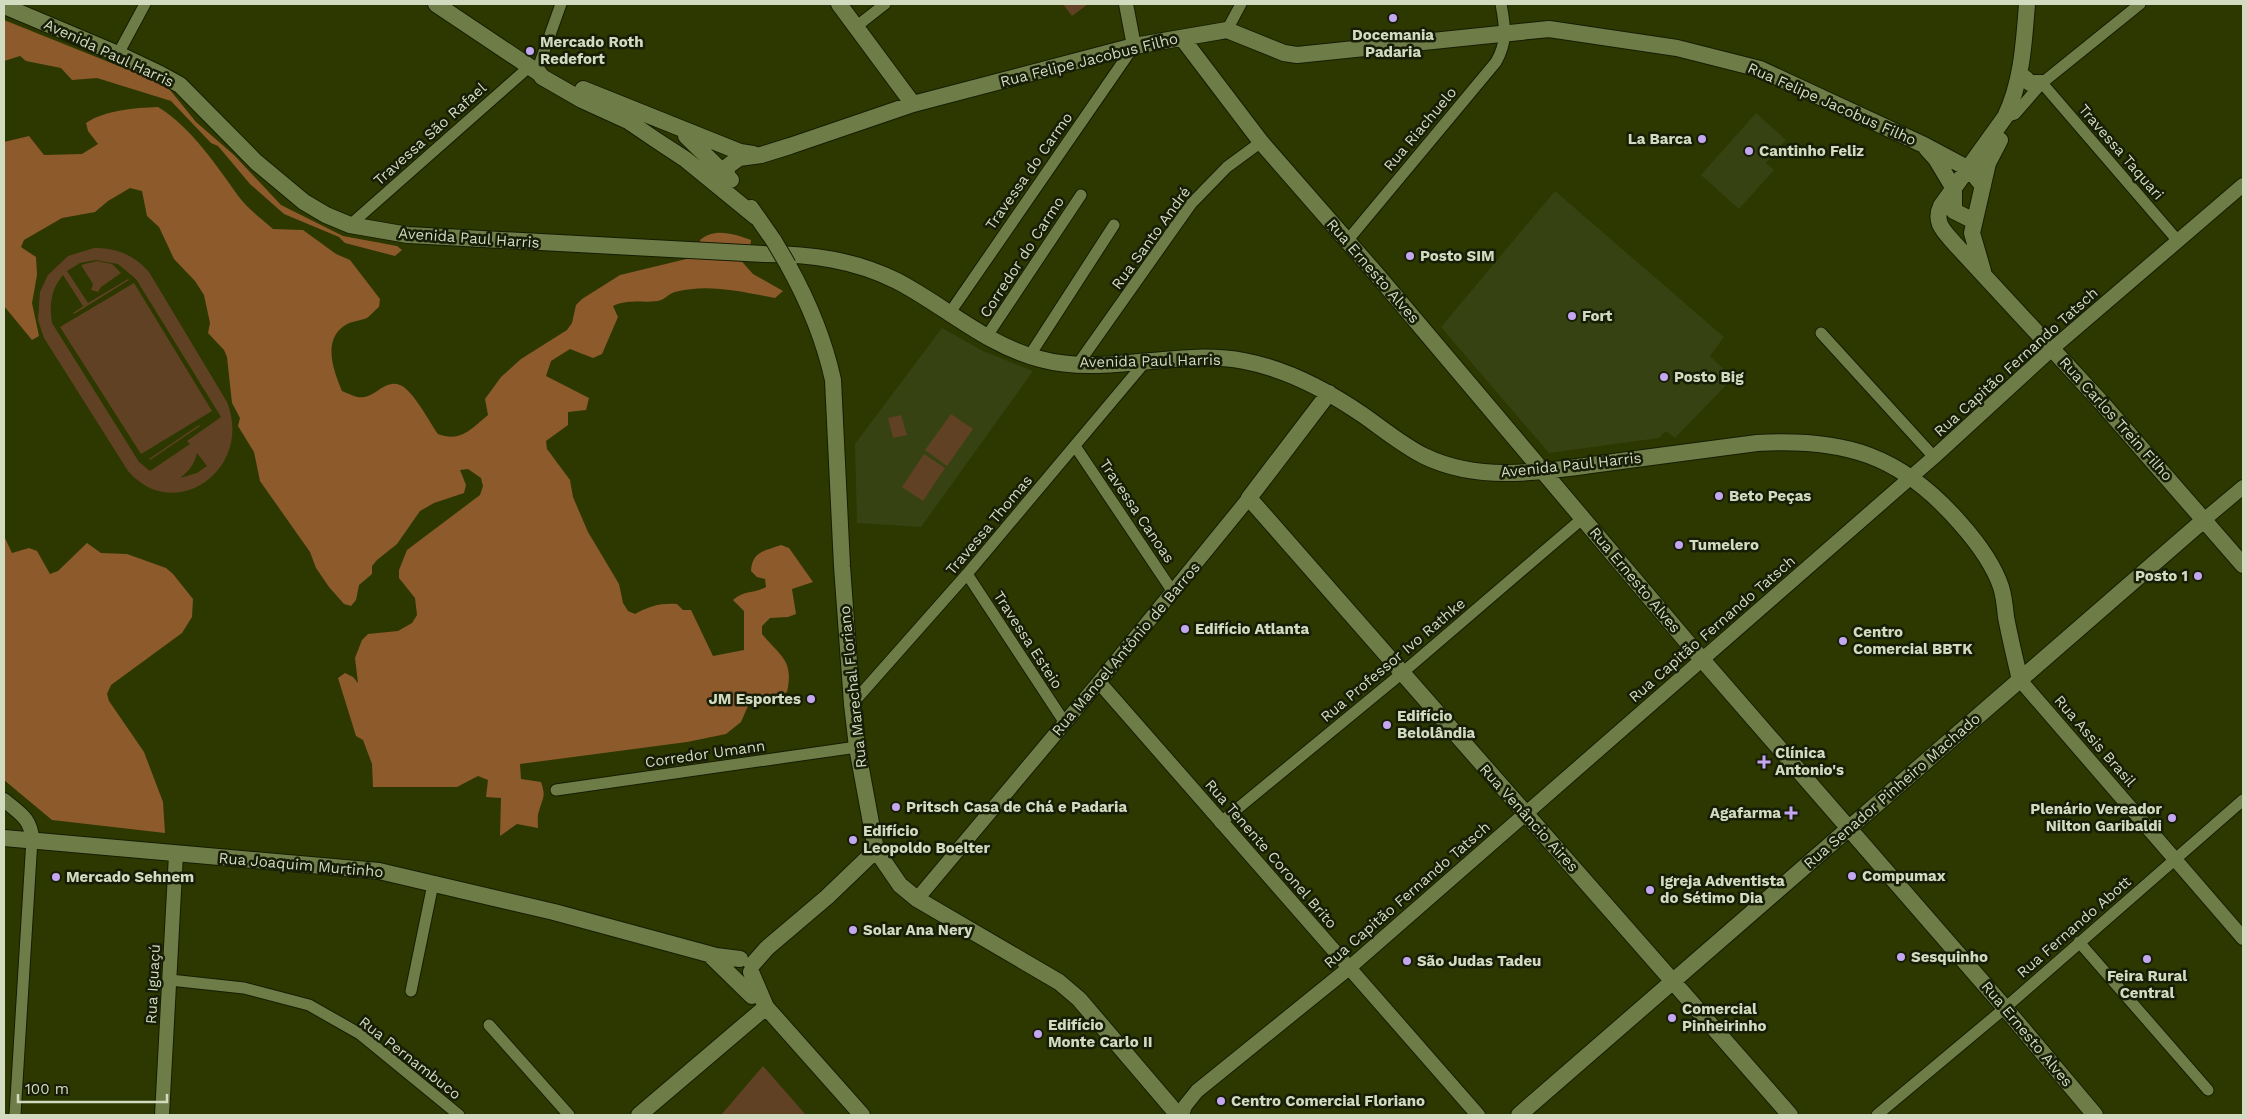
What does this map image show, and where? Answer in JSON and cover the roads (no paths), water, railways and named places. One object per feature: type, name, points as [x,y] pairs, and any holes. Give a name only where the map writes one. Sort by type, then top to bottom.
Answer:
[{"type":"main road","points":[[436,4],[535,70],[557,77],[607,105],[628,122],[685,159],[756,217]]},
{"type":"main road","points":[[839,4],[913,104]]},
{"type":"main road","points":[[2010,115],[2023,51],[2027,4]]},
{"type":"main road","name":"Avenida Paul Harris","points":[[4,6],[118,54],[180,85],[256,162],[304,202],[326,215],[350,225],[408,235],[764,254],[798,254],[860,265],[899,282],[988,336],[1040,360],[1078,364],[1200,358],[1241,360],[1277,371],[1329,393],[1406,446],[1452,467],[1494,474],[1542,471],[1757,443],[1791,441],[1828,444],[1859,451],[1885,462],[1911,477],[1942,503],[1986,556],[2001,586],[2020,680]]},
{"type":"main road","name":"Rua Felipe Jacobus Filho","points":[[739,158],[761,154],[913,104],[1134,46],[1227,30],[1284,53],[1297,55],[1549,29],[1573,31],[1676,48],[1717,56],[1760,69],[1924,145],[1969,168]]},
{"type":"main road","name":"Rua Ernesto Alves","points":[[1182,38],[1261,142],[1703,660],[2005,1008],[2095,1115]]},
{"type":"main road","points":[[1985,275],[1972,238],[1974,221],[1991,156],[2010,115],[2024,92],[2023,51]]},
{"type":"main road","points":[[2025,78],[2030,82],[2042,83]]},
{"type":"main road","points":[[607,105],[675,127],[740,152],[761,154]]},
{"type":"main road","name":"Rua Carlos Trein Filho","points":[[2010,115],[1954,189],[1938,214],[1938,223],[2053,348],[2205,519],[2243,565]]},
{"type":"main road","points":[[628,122],[701,149],[739,158]]},
{"type":"main road","name":"Rua Marechal Floriano","points":[[675,127],[726,174],[774,241],[796,279],[820,330],[827,350],[833,380],[842,566],[852,704],[857,747],[876,850],[900,885],[917,900],[1059,982],[1079,999],[1178,1115]]},
{"type":"main road","points":[[1924,145],[1936,159],[1954,189],[1954,211],[1974,221]]},
{"type":"main road","points":[[726,174],[728,166],[739,158]]},
{"type":"main road","points":[[1969,168],[1983,186]]},
{"type":"main road","name":"Rua Manoel Antônio de Barros","points":[[1249,498],[1329,393]]},
{"type":"main road","name":"Rua Venâncio Aires","points":[[1249,498],[1401,674],[1526,813],[1790,1115]]},
{"type":"main road","name":"Rua Senador Pinheiro Machado","points":[[1519,1115],[2205,519]]},
{"type":"main road","name":"Rua Joaquim Murtinho","points":[[4,838],[379,871],[554,912],[712,955],[744,967],[755,1006],[760,1013]]},
{"type":"main road","points":[[855,1112],[760,1013],[744,967],[827,896],[876,850]]},
{"type":"main road","name":"Rua Joaquim Murtinho","points":[[712,955],[752,996]]},
{"type":"main road","points":[[639,1115],[760,1013]]},
{"type":"street","points":[[118,54],[145,4]]},
{"type":"street","points":[[535,70],[561,4]]},
{"type":"street","points":[[857,26],[886,4]]},
{"type":"street","points":[[1126,4],[1134,46]]},
{"type":"street","points":[[1227,30],[1241,4]]},
{"type":"street","points":[[1501,4],[1506,33]]},
{"type":"street","points":[[2010,115],[2042,83],[2140,4]]},
{"type":"street","name":"Rua Riachuelo","points":[[1347,241],[1496,62],[1502,51],[1506,33]]},
{"type":"street","name":"Travessa do Carmo","points":[[949,314],[1134,46]]},
{"type":"street","name":"Travessa São Rafael","points":[[350,225],[535,70]]},
{"type":"street","name":"Travessa Taquari","points":[[2042,83],[2178,241]]},
{"type":"street","name":"Rua Santo André","points":[[1078,364],[1191,204],[1227,167],[1261,142]]},
{"type":"street","name":"Rua Capitão Fernando Tatsch","points":[[1165,1101],[1175,1103],[1197,1091],[1349,968],[1934,458],[2053,348],[2243,185]]},
{"type":"street","name":"Corredor do Carmo","points":[[988,336],[1081,195]]},
{"type":"street","points":[[1030,355],[1114,225]]},
{"type":"street","points":[[1821,333],[1934,458]]},
{"type":"street","name":"Travessa Thomas","points":[[852,704],[967,574],[1145,362]]},
{"type":"street","name":"Travessa Canoas","points":[[1075,446],[1173,592]]},
{"type":"street","name":"Rua Senador Pinheiro Machado","points":[[2205,519],[2243,487]]},
{"type":"street","name":"Rua Manoel Antônio de Barros","points":[[917,900],[1099,682],[1249,498]]},
{"type":"street","name":"Rua Professor Ivo Rathke","points":[[1220,823],[1401,674],[1583,518]]},
{"type":"street","name":"Travessa Esteio","points":[[967,574],[1065,723]]},
{"type":"street","name":"Rua Assis Brasil","points":[[2020,680],[2176,858],[2243,938]]},
{"type":"street","name":"Rua Tenente Coronel Brito","points":[[1099,682],[1220,823],[1478,1115]]},
{"type":"street","name":"Corredor Umann","points":[[556,790],[857,747]]},
{"type":"street","points":[[4,800],[28,820],[32,828],[16,1115]]},
{"type":"street","name":"Rua Fernando Abott","points":[[1877,1115],[2005,1008],[2243,800]]},
{"type":"street","name":"Rua Iguaçú","points":[[162,1115],[176,854]]},
{"type":"street","points":[[411,991],[433,884]]},
{"type":"street","points":[[2079,942],[2208,1090]]},
{"type":"street","name":"Rua Pernambuco","points":[[170,980],[244,988],[309,1005],[360,1034],[459,1115]]},
{"type":"street","points":[[489,1025],[569,1115]]},
{"type":"street","name":"Rua Capitão Fernando Tatsch","points":[[1182,1115],[1185,1106],[1197,1091]]},
{"type":"place","name":"Docemania Padaria","points":[[1393,18]]},
{"type":"place","name":"Mercado Roth Redefort","points":[[530,51]]},
{"type":"place","name":"La Barca","points":[[1702,139]]},
{"type":"place","name":"Cantinho Feliz","points":[[1749,151]]},
{"type":"place","name":"Posto SIM","points":[[1410,256]]},
{"type":"place","name":"Fort","points":[[1572,316]]},
{"type":"place","name":"Posto Big","points":[[1664,377]]},
{"type":"place","name":"Beto Peças","points":[[1719,496]]},
{"type":"place","name":"Tumelero","points":[[1679,545]]},
{"type":"place","name":"Posto 1","points":[[2198,576]]},
{"type":"place","name":"Edifício Atlanta","points":[[1185,629]]},
{"type":"place","name":"Centro Comercial BBTK","points":[[1843,641]]},
{"type":"place","name":"JM Esportes","points":[[811,699]]},
{"type":"place","name":"Edifício Belolândia","points":[[1387,725]]},
{"type":"place","name":"Clínica Antonio's","points":[[1764,762]]},
{"type":"place","name":"Pritsch Casa de Chá e Padaria","points":[[896,807]]},
{"type":"place","name":"Agafarma","points":[[1791,813]]},
{"type":"place","name":"Plenário Vereador Nilton Garibaldi","points":[[2172,818]]},
{"type":"place","name":"Edifício Leopoldo Boelter","points":[[853,840]]},
{"type":"place","name":"Compumax","points":[[1852,876]]},
{"type":"place","name":"Mercado Sehnem","points":[[56,877]]},
{"type":"place","name":"Igreja Adventista do Sétimo Dia","points":[[1650,890]]},
{"type":"place","name":"Solar Ana Nery","points":[[853,930]]},
{"type":"place","name":"Sesquinho","points":[[1901,957]]},
{"type":"place","name":"Feira Rural Central","points":[[2147,959]]},
{"type":"place","name":"São Judas Tadeu","points":[[1407,961]]},
{"type":"place","name":"Comercial Pinheirinho","points":[[1672,1018]]},
{"type":"place","name":"Edifício Monte Carlo II","points":[[1038,1034]]},
{"type":"place","name":"Centro Comercial Floriano","points":[[1221,1101]]}]
